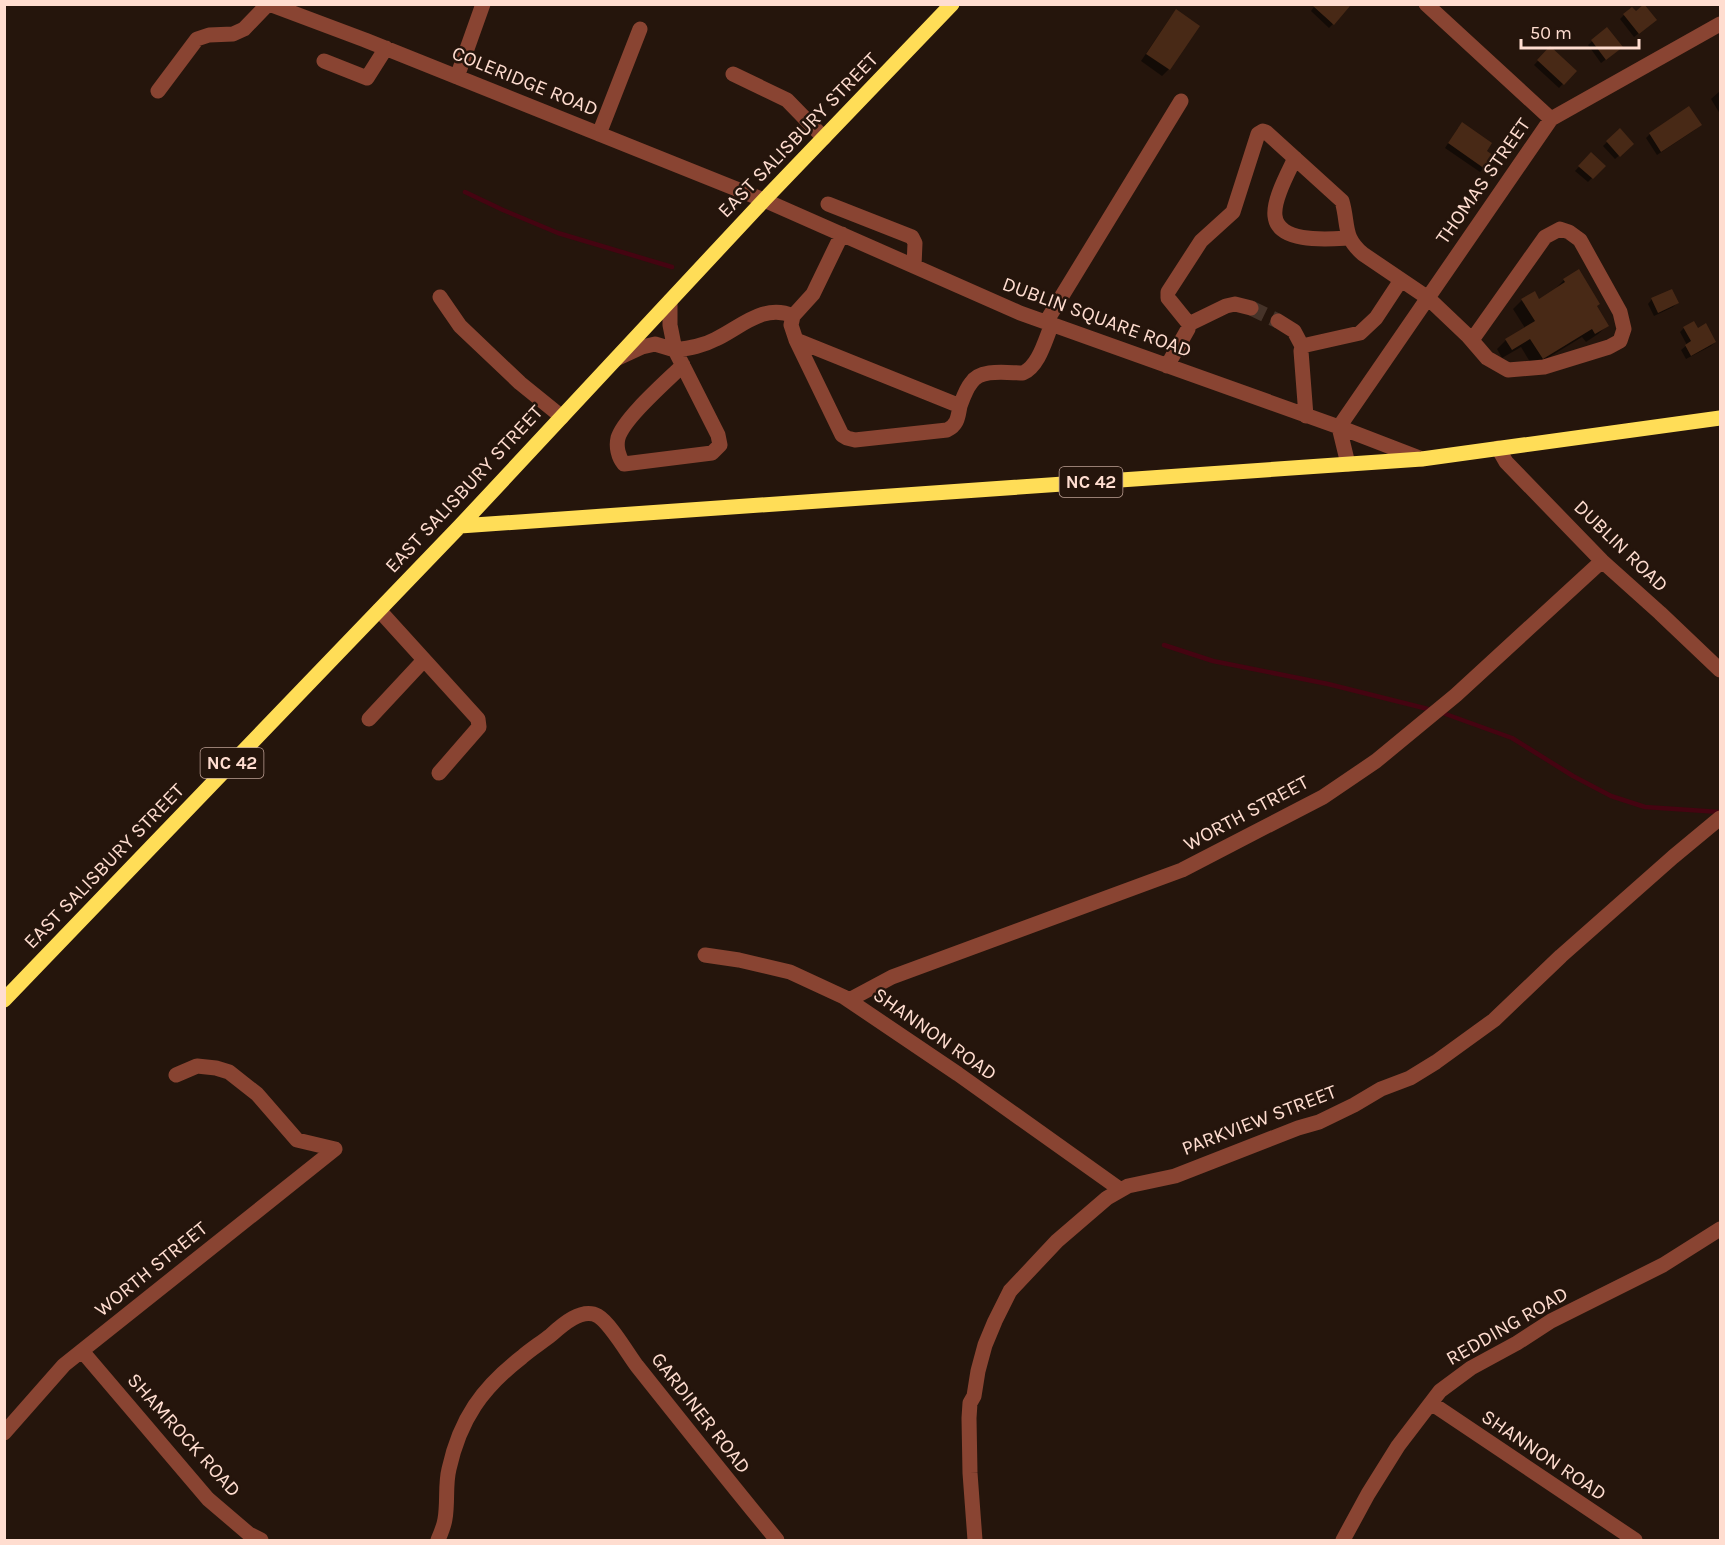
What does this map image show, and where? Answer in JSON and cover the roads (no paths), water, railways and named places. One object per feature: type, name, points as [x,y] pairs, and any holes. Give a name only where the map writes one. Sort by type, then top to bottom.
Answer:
[{"type":"main road","name":"EAST SALISBURY STREET","points":[[4,1000],[460,526],[949,5]]},
{"type":"main road","name":"NC 42","points":[[460,526],[1422,459],[1720,418]]},
{"type":"street","name":"COLERIDGE ROAD","points":[[268,4],[457,76],[764,200]]},
{"type":"street","points":[[158,91],[197,39],[209,35],[233,34],[244,29],[268,4]]},
{"type":"street","points":[[457,76],[483,4]]},
{"type":"street","points":[[1426,4],[1551,119]]},
{"type":"street","name":"THOMAS STREET","points":[[1339,427],[1551,119],[1720,24]]},
{"type":"street","points":[[599,134],[640,29]]},
{"type":"street","points":[[324,61],[367,78],[386,48]]},
{"type":"street","points":[[733,74],[787,100],[824,138]]},
{"type":"street","points":[[842,234],[813,294],[793,316],[791,325],[792,334],[842,435],[855,440],[947,430],[956,423],[960,406],[970,383],[976,376],[1023,373],[1034,365],[1049,323],[1181,101]]},
{"type":"street","points":[[1189,324],[1168,298],[1168,292],[1201,240],[1233,212],[1258,134],[1263,131],[1342,201],[1346,213],[1347,233],[1353,246],[1428,298],[1472,340],[1487,358],[1508,370],[1544,367],[1609,347],[1620,341],[1624,329],[1620,312],[1580,240],[1560,229],[1545,237],[1472,340]]},
{"type":"street","points":[[1295,158],[1278,195],[1274,214],[1277,225],[1289,233],[1304,238],[1349,238]]},
{"type":"street","name":"DUBLIN SQUARE ROAD","points":[[764,200],[1020,313],[1422,459]]},
{"type":"street","points":[[828,204],[912,237],[915,243],[914,266]]},
{"type":"street","points":[[1302,346],[1360,333],[1376,318],[1401,280]]},
{"type":"street","points":[[440,297],[460,326],[520,383],[561,417]]},
{"type":"street","points":[[670,301],[670,325],[675,350],[683,365],[718,435],[720,445],[712,453],[624,464],[617,450],[618,437],[629,419],[683,365]]},
{"type":"street","points":[[1189,324],[1226,306],[1235,304],[1251,308]]},
{"type":"street","points":[[616,359],[642,347],[655,344],[675,350],[694,348],[715,340],[767,312],[779,311],[793,316]]},
{"type":"street","points":[[1278,321],[1294,331],[1302,346],[1306,416]]},
{"type":"street","points":[[1167,366],[1189,324]]},
{"type":"street","points":[[796,340],[960,406]]},
{"type":"street","points":[[1339,427],[1348,464]]},
{"type":"street","name":"DUBLIN ROAD","points":[[1498,448],[1506,462],[1602,561],[1720,670]]},
{"type":"street","name":"WORTH STREET","points":[[849,1000],[892,977],[1182,870],[1323,797],[1376,761],[1456,695],[1602,561]]},
{"type":"street","points":[[379,610],[478,719],[479,727],[439,773]]},
{"type":"street","points":[[369,719],[424,660]]},
{"type":"street","name":"PARKVIEW STREET","points":[[975,1540],[970,1473],[970,1403],[974,1396],[985,1345],[1010,1291],[1057,1240],[1107,1198],[1128,1186],[1175,1176],[1319,1122],[1381,1089],[1410,1078],[1436,1062],[1494,1020],[1561,956],[1720,818]]},
{"type":"street","name":"SHANNON ROAD","points":[[705,955],[790,972],[849,1000],[1121,1190]]},
{"type":"street","name":"WORTH STREET","points":[[4,1432],[64,1365],[335,1149],[297,1140],[257,1094],[229,1072],[197,1066],[176,1075]]},
{"type":"street","name":"REDDING ROAD","points":[[1343,1540],[1398,1446],[1440,1391],[1471,1368],[1517,1343],[1566,1312],[1663,1265],[1720,1229]]},
{"type":"street","name":"GARDINER ROAD","points":[[438,1540],[445,1519],[448,1471],[457,1440],[474,1405],[508,1368],[563,1324],[586,1313],[597,1315],[604,1320],[639,1368],[777,1540]]},
{"type":"street","name":"SHAMROCK ROAD","points":[[82,1351],[208,1499],[249,1534],[261,1540]]},
{"type":"street","name":"SHANNON ROAD","points":[[1431,1403],[1635,1540]]},
{"type":"waterway","points":[[465,192],[558,233],[672,267]]},
{"type":"waterway","points":[[1164,645],[1213,661],[1328,684],[1432,710]]},
{"type":"waterway","points":[[1440,712],[1512,738],[1573,776],[1611,796],[1645,807],[1720,812]]},
{"type":"tunnel","points":[[1251,308],[1278,321]]}]
